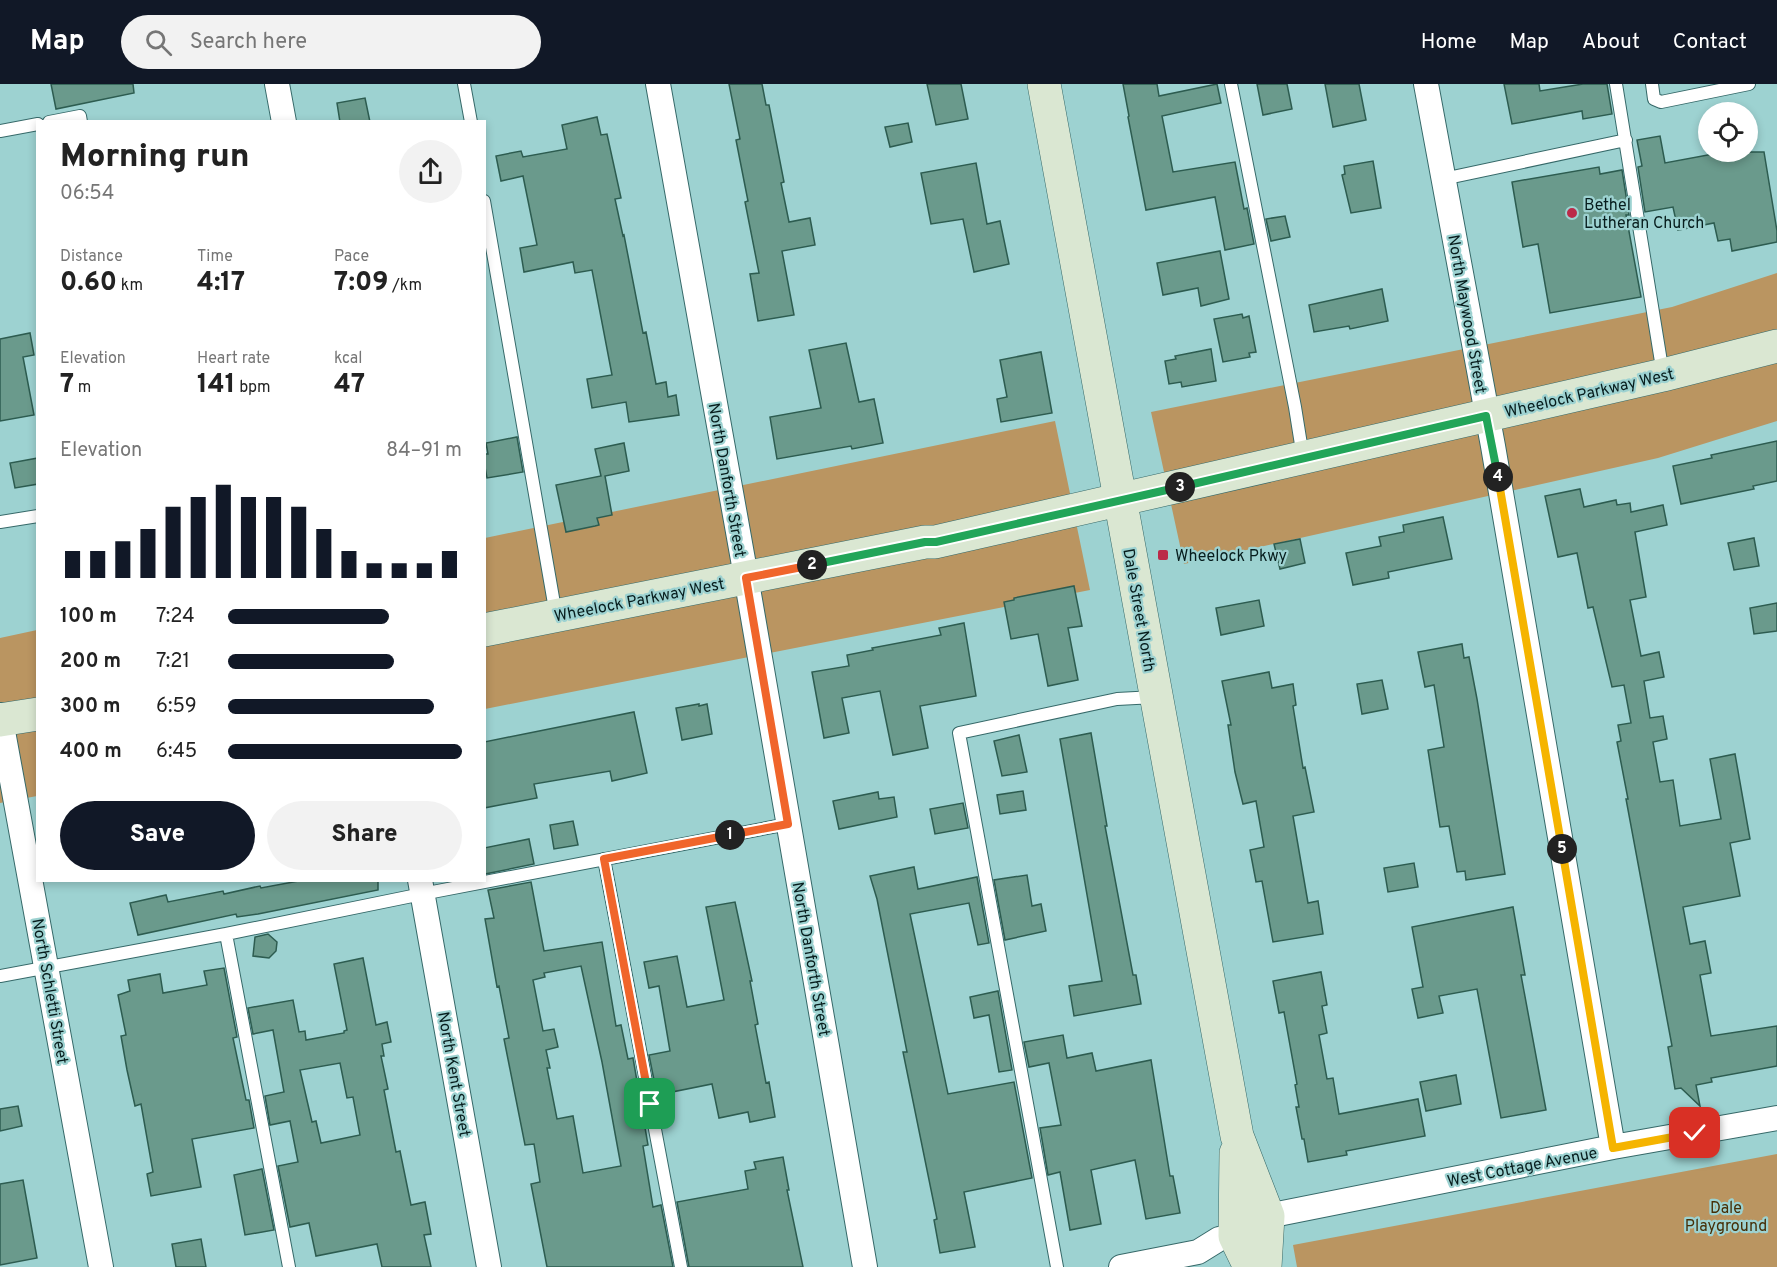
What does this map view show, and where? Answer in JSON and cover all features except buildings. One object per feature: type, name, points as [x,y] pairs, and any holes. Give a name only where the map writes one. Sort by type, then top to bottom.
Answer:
[{"type":"street","points":[[277,84],[284,120]]},
{"type":"street","name":"North Danforth Street","points":[[658,84],[865,1267]]},
{"type":"street","name":"Dale Street North","points":[[1044,84],[1237,1136],[1268,1216],[1265,1267]]},
{"type":"street","name":"North Maywood Street","points":[[1426,84],[1613,1148]]},
{"type":"street","name":"Wheelock Parkway West","points":[[486,630],[925,542],[936,542],[1663,375],[1777,346]]},
{"type":"street","points":[[0,720],[36,714]]},
{"type":"street","name":"North Schletti Street","points":[[0,715],[101,1267]]},
{"type":"street","name":"North Kent Street","points":[[421,887],[489,1267]]},
{"type":"street","name":"West Cottage Avenue","points":[[1268,1216],[1777,1118]]},
{"type":"street","name":"Dale Street North","points":[[1237,1136],[1235,1236],[1250,1267]]},
{"type":"street","points":[[1121,1267],[1198,1252],[1219,1239],[1235,1236]]},
{"type":"lane","points":[[464,84],[471,120]]},
{"type":"lane","points":[[1231,84],[1303,458]]},
{"type":"lane","points":[[1616,84],[1663,375]]},
{"type":"lane","points":[[1652,84],[1654,99],[1661,102],[1749,84]]},
{"type":"lane","points":[[60,120],[80,116],[81,120]]},
{"type":"lane","points":[[0,130],[36,124]]},
{"type":"lane","points":[[1443,179],[1626,140]]},
{"type":"lane","points":[[486,213],[556,616]]},
{"type":"lane","points":[[0,522],[36,516]]},
{"type":"lane","points":[[1057,1267],[959,733],[1117,699],[1156,697]]},
{"type":"lane","points":[[486,877],[604,859],[788,824]]},
{"type":"lane","points":[[604,859],[681,1267]]},
{"type":"lane","points":[[0,976],[226,934],[421,887],[454,882]]},
{"type":"lane","points":[[226,934],[289,1267]]},
{"type":"green space","points":[[1777,273],[1777,421],[1658,458],[1184,564],[1151,412],[1672,307]]},
{"type":"green space","points":[[1055,421],[1090,590],[486,709],[486,538]]},
{"type":"green space","points":[[36,630],[36,796],[0,803],[0,638]]},
{"type":"green space","name":"Dale Playground","points":[[1777,1154],[1777,1267],[1297,1267],[1293,1245]]},
{"type":"place","name":"Bethel Lutheran Church","points":[[1572,213]]},
{"type":"place","name":"Wheelock Pkwy","points":[[1163,555]]},
{"type":"route","points":[[650,1104],[604,859],[788,824],[746,578],[925,542],[936,542],[1486,416],[1613,1148],[1695,1133]]}]
